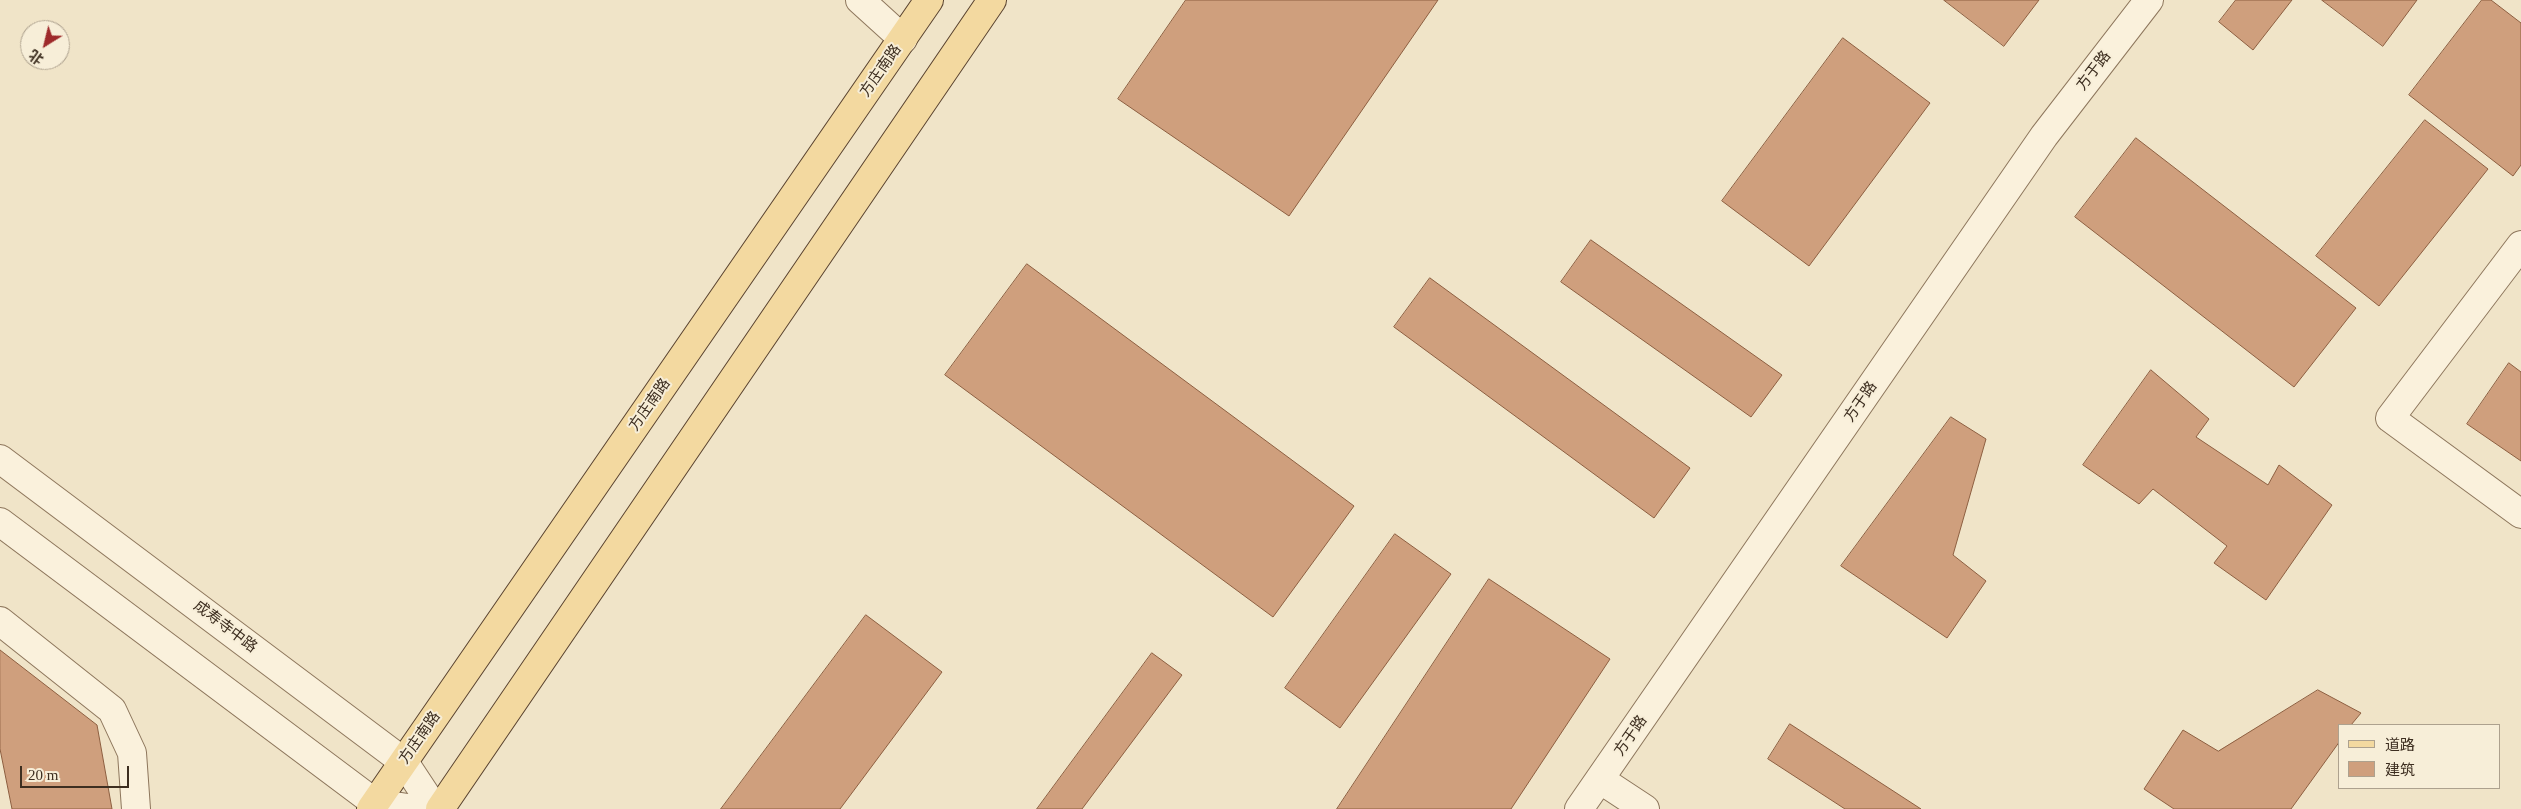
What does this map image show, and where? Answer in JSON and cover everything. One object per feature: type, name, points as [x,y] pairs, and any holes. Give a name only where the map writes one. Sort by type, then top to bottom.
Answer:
[{"type":"main road","name":"方庄南路","points":[[373,806],[930,0]]},
{"type":"main road","points":[[440,809],[992,0]]},
{"type":"street","points":[[860,0],[903,39]]},
{"type":"street","name":"方于路","points":[[1579,809],[1601,780],[2044,136],[2149,0]]},
{"type":"street","points":[[2521,245],[2390,418],[2521,514]]},
{"type":"street","name":"成寿寺中路","points":[[0,458],[404,762],[435,809]]},
{"type":"street","points":[[0,522],[373,806],[414,809]]},
{"type":"street","points":[[0,621],[112,710],[132,753],[136,809]]},
{"type":"street","points":[[1601,780],[1645,809]]},
{"type":"building","points":[[1186,0],[1438,0],[1289,216],[1118,99]]},
{"type":"building","points":[[1944,0],[2039,0],[2004,46]]},
{"type":"building","points":[[2236,0],[2292,0],[2253,50],[2219,22]]},
{"type":"building","points":[[2322,0],[2417,0],[2383,46]]},
{"type":"building","points":[[2482,0],[2491,0],[2521,23],[2521,165],[2513,176],[2409,95]]},
{"type":"building","points":[[1843,38],[1930,103],[1809,266],[1722,201]]},
{"type":"building","points":[[2425,120],[2488,169],[2379,306],[2316,256]]},
{"type":"building","points":[[2136,138],[2356,308],[2294,387],[2075,217]]},
{"type":"building","points":[[1591,240],[1782,375],[1751,417],[1561,282]]},
{"type":"building","points":[[1027,264],[1354,506],[1273,617],[945,375]]},
{"type":"building","points":[[1430,278],[1690,468],[1654,518],[1394,327]]},
{"type":"building","points":[[2509,363],[2521,372],[2521,461],[2467,424]]},
{"type":"building","points":[[2151,370],[2209,419],[2196,437],[2268,485],[2279,465],[2332,505],[2266,600],[2214,563],[2227,546],[2153,489],[2139,504],[2083,465]]},
{"type":"building","points":[[1951,417],[1986,439],[1953,555],[1986,581],[1947,638],[1841,566]]},
{"type":"building","points":[[1395,534],[1451,574],[1340,728],[1285,688]]},
{"type":"building","points":[[1489,579],[1610,659],[1511,809],[1337,809]]},
{"type":"building","points":[[866,615],[942,672],[840,809],[721,809]]},
{"type":"building","points":[[0,650],[97,725],[112,809],[12,809],[0,749]]},
{"type":"building","points":[[1152,653],[1182,675],[1082,809],[1037,809]]},
{"type":"building","points":[[2318,690],[2361,713],[2352,724],[2338,724],[2338,744],[2291,809],[2174,809],[2144,789],[2183,730],[2218,751]]},
{"type":"building","points":[[1790,724],[1921,809],[1845,809],[1768,759]]}]
